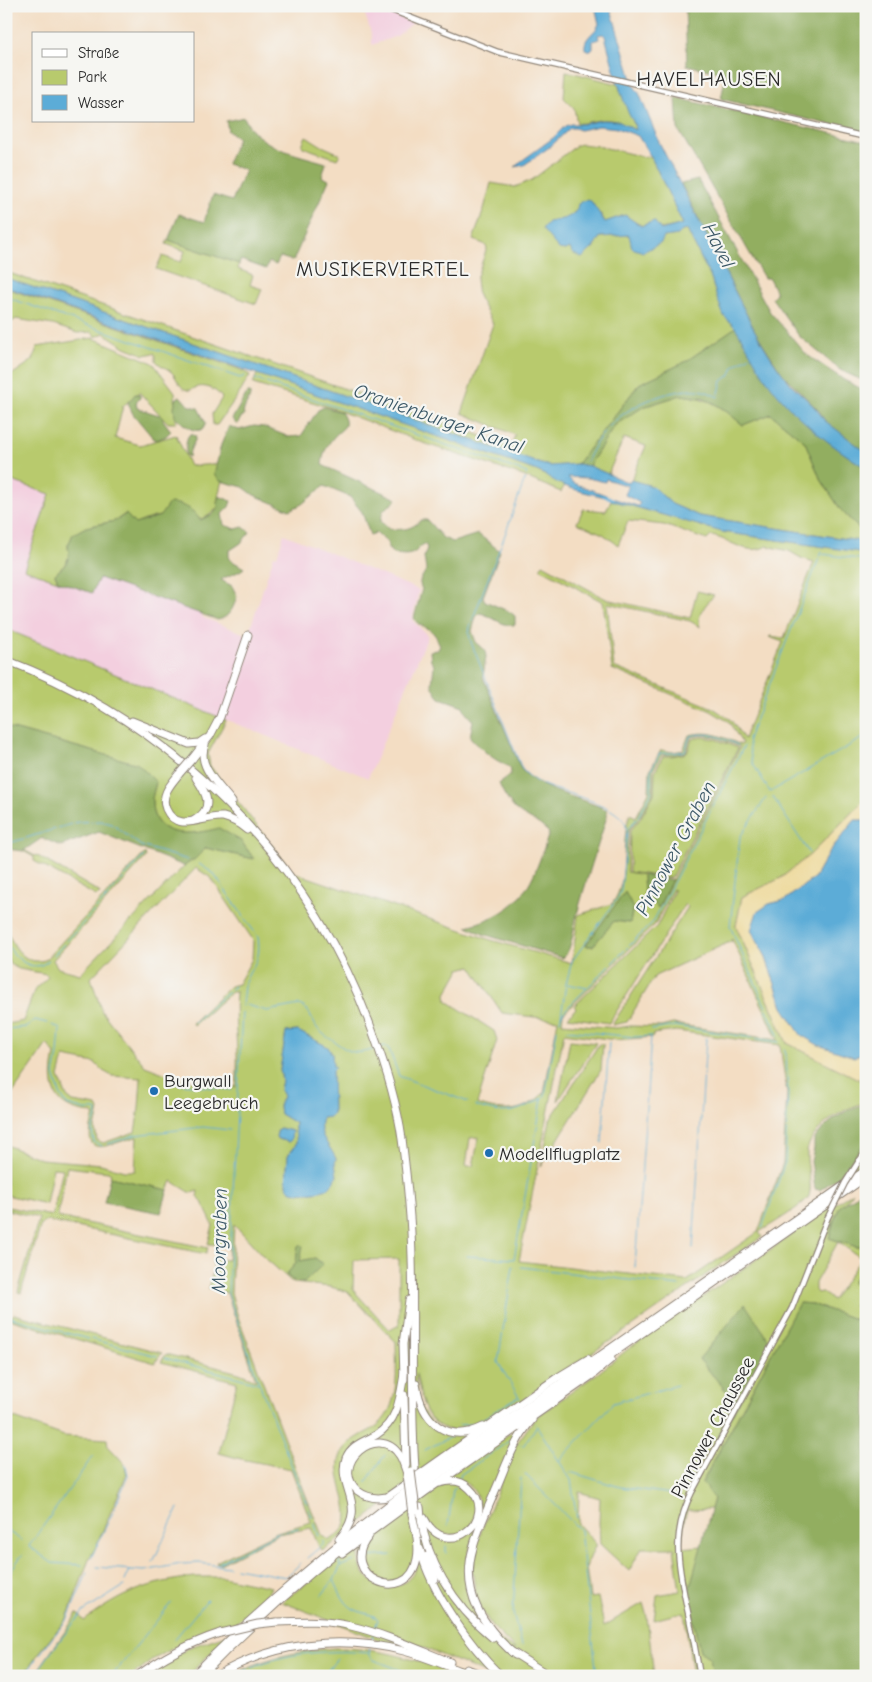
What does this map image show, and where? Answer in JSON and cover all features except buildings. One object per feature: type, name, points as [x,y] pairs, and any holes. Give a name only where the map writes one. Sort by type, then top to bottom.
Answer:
[{"type":"highway","points":[[247,826],[204,766],[202,752],[225,705],[248,635]]},
{"type":"highway","points":[[6,660],[50,678],[116,714],[163,746],[212,787],[284,867],[312,907],[336,948],[354,985],[393,1094],[402,1137],[410,1212],[412,1258],[411,1471]]},
{"type":"highway","points":[[6,664],[48,682],[95,706],[146,739],[196,778],[247,826]]},
{"type":"highway","points":[[116,714],[189,744],[199,743],[210,736]]},
{"type":"highway","points":[[210,736],[167,790],[164,804],[170,816],[178,821],[188,823],[210,818],[222,818],[247,826]]},
{"type":"highway","points":[[188,823],[200,816],[207,806],[207,796],[196,778]]},
{"type":"highway","points":[[377,1049],[397,1136],[406,1211],[409,1300],[408,1414],[411,1471]]},
{"type":"highway","points":[[193,1676],[278,1594],[325,1554],[412,1487],[866,1170]]},
{"type":"highway","points":[[201,1676],[262,1616],[316,1569],[381,1517],[866,1177]]},
{"type":"highway","points":[[409,1300],[404,1339],[404,1374],[411,1471],[420,1532],[447,1606]]},
{"type":"highway","points":[[316,1569],[345,1552],[431,1488],[562,1396],[600,1368],[635,1338]]},
{"type":"highway","points":[[411,1471],[397,1452],[388,1445],[378,1443],[367,1445],[360,1449],[353,1457],[349,1468],[351,1480],[359,1492],[372,1498],[387,1497],[570,1370],[611,1348]]},
{"type":"highway","points":[[412,1365],[422,1408],[431,1421],[443,1429],[459,1433],[474,1431],[514,1409]]},
{"type":"highway","points":[[325,1554],[345,1532],[351,1518],[351,1497],[344,1472],[346,1458],[357,1444],[374,1436],[386,1427],[393,1418],[399,1404],[404,1374]]},
{"type":"highway","points":[[515,1655],[492,1632],[475,1603],[470,1576],[472,1551],[515,1444],[535,1417],[562,1396]]},
{"type":"highway","points":[[416,1510],[434,1532],[444,1536],[460,1536],[474,1524],[477,1517],[478,1503],[469,1488],[458,1482],[449,1481],[431,1488]]},
{"type":"highway","points":[[416,1510],[432,1557],[450,1592],[480,1627],[515,1655],[550,1676]]},
{"type":"highway","points":[[390,1518],[367,1538],[361,1549],[361,1564],[366,1573],[375,1581],[385,1584],[396,1584],[409,1575],[417,1560],[416,1510]]},
{"type":"highway","points":[[416,1534],[424,1566],[447,1606],[467,1638],[498,1673]]},
{"type":"highway","points":[[137,1676],[172,1653],[194,1643],[220,1633],[258,1624],[277,1622],[320,1622],[350,1626],[377,1633],[485,1676]]},
{"type":"highway","points":[[216,1676],[252,1658],[283,1648],[319,1643],[374,1645],[417,1655],[472,1676]]},
{"type":"main road","points":[[381,6],[483,47],[610,79],[866,137]]},
{"type":"main road","name":"Pinnower Chaussee","points":[[700,1676],[678,1564],[678,1542],[682,1517],[689,1497],[802,1288],[827,1219],[845,1183],[866,1152]]},
{"type":"shaded area","points":[[372,6],[413,23],[397,36],[372,45],[372,36],[363,8]]},
{"type":"shaded area","points":[[6,479],[50,494],[24,569],[92,593],[99,578],[199,613],[204,618],[248,635],[274,555],[277,556],[284,534],[419,590],[412,620],[428,636],[368,778],[6,629]]},
{"type":"green space","points":[[685,6],[866,6],[866,133],[721,99],[726,74],[687,65]]},
{"type":"green space","points":[[566,71],[618,84],[635,130],[610,120],[577,123],[574,108],[564,98]]},
{"type":"green space","points":[[676,98],[866,141],[866,382],[840,370],[799,336],[772,298],[776,293],[769,278],[764,278],[678,129]]},
{"type":"green space","points":[[244,117],[250,128],[268,143],[291,153],[326,163],[322,177],[329,180],[293,261],[280,257],[276,265],[269,262],[266,269],[241,260],[239,264],[168,240],[179,214],[204,222],[213,195],[232,201],[245,170],[227,164],[238,138],[227,130],[226,121]]},
{"type":"green space","points":[[306,136],[340,154],[337,159],[303,147]]},
{"type":"green space","points":[[581,144],[651,157],[683,224],[659,229],[640,225],[625,215],[605,222],[601,214],[577,209],[569,218],[548,222],[543,228],[559,249],[593,248],[600,237],[630,235],[632,248],[646,248],[658,244],[664,237],[678,235],[682,231],[687,230],[712,280],[721,308],[736,327],[685,362],[639,384],[577,464],[550,466],[541,464],[6,278],[6,272],[511,446],[515,435],[462,413],[493,324],[478,296],[476,279],[487,248],[484,244],[473,240],[491,183],[515,187],[532,180],[577,145]]},
{"type":"green space","points":[[698,180],[770,312],[807,355],[844,380],[866,391],[866,452],[824,420],[820,412],[781,372],[755,331],[681,184]]},
{"type":"green space","points":[[168,240],[239,264],[238,269],[253,275],[250,285],[262,289],[256,304],[156,269],[162,256],[181,262],[185,251],[166,244]]},
{"type":"green space","points":[[6,288],[239,369],[250,375],[217,425],[213,425],[212,414],[222,398],[220,395],[212,389],[205,387],[185,389],[172,373],[156,361],[154,353],[145,355],[125,347],[104,333],[96,337],[92,332],[77,333],[53,325],[16,319],[6,326]]},
{"type":"green space","points":[[736,327],[762,371],[791,407],[824,439],[866,468],[866,536],[841,510],[820,478],[805,442],[771,414],[743,425],[722,408],[704,398],[681,395],[643,407],[615,425],[589,466],[577,464],[639,384],[685,362]]},
{"type":"green space","points":[[93,338],[153,363],[175,392],[176,423],[168,423],[139,392],[123,406],[115,438],[140,445],[176,435],[190,466],[218,464],[222,480],[217,502],[218,507],[205,517],[192,520],[159,516],[135,524],[125,514],[115,521],[86,527],[73,535],[68,545],[69,556],[66,564],[55,574],[58,581],[24,569],[50,494],[6,479],[6,373],[10,376],[33,360],[37,347]]},
{"type":"green space","points":[[257,374],[537,471],[565,485],[561,492],[523,476],[426,444],[332,408],[253,384]]},
{"type":"green space","points":[[247,393],[250,393],[250,396],[243,413],[244,416],[242,416],[237,425],[232,419]]},
{"type":"green space","points":[[135,394],[140,395],[136,402],[137,408],[162,416],[171,431],[166,436],[157,440],[153,438],[133,414],[128,403]]},
{"type":"green space","points":[[681,395],[715,404],[743,425],[771,414],[805,442],[820,478],[841,510],[866,536],[866,542],[699,516],[672,504],[652,486],[631,480],[646,446],[624,438],[608,474],[589,466],[615,425],[643,407]]},
{"type":"green space","points":[[180,396],[188,405],[198,408],[206,423],[203,429],[192,429],[175,417],[174,406],[177,398]]},
{"type":"green space","points":[[324,407],[341,412],[345,424],[328,444],[322,465],[397,499],[383,512],[381,522],[389,529],[407,529],[421,520],[427,520],[443,538],[453,542],[478,534],[500,551],[483,597],[485,601],[515,616],[515,625],[506,625],[480,613],[476,617],[472,631],[476,642],[485,650],[486,657],[483,677],[521,769],[540,784],[550,789],[607,810],[607,816],[577,914],[571,944],[563,958],[483,934],[467,926],[486,920],[501,912],[514,903],[523,893],[531,881],[549,833],[516,810],[511,804],[499,783],[510,775],[511,770],[487,753],[470,737],[473,721],[465,712],[463,706],[440,698],[432,685],[434,665],[431,661],[430,651],[438,650],[440,645],[432,631],[418,624],[414,618],[422,589],[420,581],[426,570],[424,557],[427,548],[425,544],[410,554],[393,554],[388,548],[388,543],[376,533],[370,535],[362,512],[350,497],[324,486],[302,504],[290,510],[254,495],[243,487],[220,481],[214,475],[221,445],[229,426],[239,430],[254,426],[264,427],[289,437],[301,436],[318,410]]},
{"type":"green space","points":[[190,434],[196,436],[189,457],[186,455],[186,447],[187,438]]},
{"type":"green space","points":[[219,496],[231,501],[229,507],[222,514],[224,525],[236,529],[243,527],[250,532],[241,543],[229,551],[229,559],[244,568],[221,580],[232,586],[237,596],[231,611],[226,617],[218,620],[99,578],[92,593],[58,581],[55,574],[66,564],[69,556],[68,545],[73,534],[86,527],[115,521],[126,514],[135,524],[160,516],[169,503],[187,507],[200,520],[212,515],[218,508]]},
{"type":"green space","points":[[611,500],[723,532],[866,553],[866,798],[811,854],[781,878],[742,897],[736,926],[787,1043],[866,1083],[866,1103],[848,1109],[829,1120],[809,1144],[807,1164],[810,1191],[806,1200],[759,1232],[762,1237],[591,1354],[564,1370],[494,1420],[470,1430],[455,1431],[444,1428],[436,1423],[425,1410],[416,1374],[416,1389],[419,1403],[432,1423],[442,1430],[454,1433],[468,1433],[483,1429],[418,1475],[417,1467],[405,1475],[406,1486],[568,1373],[420,1477],[332,1544],[322,1551],[311,1528],[278,1534],[220,1564],[216,1562],[277,1532],[311,1522],[291,1469],[219,1453],[237,1382],[161,1362],[166,1354],[239,1373],[256,1380],[227,1293],[208,1288],[214,1269],[212,1259],[228,1260],[229,1245],[208,1244],[213,1225],[202,1202],[197,1197],[198,1191],[191,1193],[172,1181],[168,1190],[110,1177],[111,1174],[108,1172],[67,1167],[57,1217],[208,1248],[206,1254],[47,1221],[41,1224],[21,1293],[18,1292],[39,1218],[7,1210],[8,1207],[52,1216],[63,1169],[53,1168],[46,1204],[6,1195],[6,1145],[41,1159],[101,1164],[124,1171],[135,1171],[137,1137],[100,1147],[94,1145],[91,1140],[90,1131],[94,1115],[69,1107],[61,1102],[56,1095],[52,1077],[55,1054],[47,1044],[6,1103],[6,1024],[23,1021],[35,989],[48,977],[46,974],[19,969],[11,965],[6,955],[6,930],[16,948],[25,957],[37,961],[45,960],[145,853],[146,857],[53,960],[58,968],[80,974],[184,866],[195,859],[206,848],[254,859],[241,841],[219,829],[197,833],[175,832],[166,829],[158,823],[152,801],[156,782],[138,764],[6,727],[6,629],[226,720],[208,754],[210,766],[293,872],[491,940],[572,963],[578,915],[612,904],[618,894],[623,872],[625,837],[630,814],[636,817],[649,792],[650,770],[661,750],[673,752],[683,750],[689,735],[704,733],[716,735],[741,745],[742,743],[729,722],[711,711],[612,669],[603,602],[540,568],[543,564],[606,599],[690,618],[697,591],[714,595],[705,606],[699,618],[700,627],[690,621],[607,603],[614,667],[713,708],[731,720],[744,739],[783,642],[769,637],[784,638],[814,562],[801,558],[789,551],[767,546],[753,550],[711,536],[707,540],[664,525],[628,521],[618,545],[603,534],[577,523],[583,509],[606,511]],"holes":[[[702,735],[715,737],[740,747],[658,908],[644,894],[643,875],[627,872],[628,831],[639,818],[653,794],[653,770],[662,754],[672,755],[686,752],[691,737]],[[196,868],[211,878],[253,940],[252,959],[238,984],[230,986],[192,1023],[193,1025],[232,992],[236,992],[236,1087],[179,1079],[145,1066],[102,1012],[91,978]],[[673,889],[674,891],[657,926],[574,1006],[576,1008],[568,1017],[609,1023],[685,904],[688,907],[612,1025],[627,1022],[655,976],[732,941],[732,939],[778,1040],[673,1024],[661,1027],[630,1026],[616,1028],[562,1023],[563,1014],[655,924]],[[625,893],[633,907],[630,923],[614,921],[593,946],[585,946]],[[471,966],[502,1013],[558,1020],[544,1093],[528,1105],[512,1110],[496,1109],[477,1104],[497,1040],[494,1031],[447,1001],[446,994],[460,969]],[[298,1031],[328,1047],[332,1054],[333,1067],[335,1067],[332,1070],[333,1113],[330,1117],[322,1118],[321,1129],[324,1139],[336,1159],[337,1176],[326,1189],[316,1192],[301,1192],[289,1189],[286,1178],[288,1154],[296,1143],[295,1123],[280,1114],[279,1106],[283,1096],[280,1090],[282,1080],[280,1070],[286,1032]],[[676,1031],[780,1045],[787,1093],[783,1163],[758,1232],[687,1281],[519,1261],[564,1033],[616,1040],[653,1037],[653,1034]],[[64,1057],[95,1063],[112,1076],[141,1078],[135,1132],[103,1143],[97,1140],[95,1129],[99,1110],[97,1106],[73,1102],[67,1097],[59,1077]],[[280,1128],[292,1131],[291,1140],[289,1141],[277,1139]],[[479,1137],[473,1166],[466,1166],[470,1138]],[[234,1224],[264,1257],[293,1283],[331,1287],[348,1292],[396,1342],[395,1389],[389,1411],[374,1428],[350,1443],[340,1457],[340,1479],[347,1513],[345,1524],[340,1533],[329,1540],[322,1535],[308,1501],[238,1317],[231,1293]],[[300,1245],[302,1246],[300,1261],[315,1258],[322,1264],[304,1283],[294,1281],[286,1275],[296,1263],[298,1246]],[[399,1259],[399,1325],[390,1330],[353,1290],[354,1260]]]},
{"type":"green space","points":[[6,727],[138,764],[156,782],[152,801],[158,823],[166,829],[186,833],[219,828],[241,841],[254,859],[206,848],[195,859],[184,866],[99,832],[61,846],[42,838],[23,851],[6,849]]},
{"type":"green space","points":[[702,737],[715,739],[738,748],[671,878],[629,872],[630,831],[640,819],[654,794],[655,771],[663,756],[687,753],[692,739]]},
{"type":"green space","points":[[24,850],[36,855],[100,894],[96,896],[34,861],[34,857]]},
{"type":"green space","points":[[643,875],[672,880],[658,908],[644,894]]},
{"type":"green space","points":[[625,892],[633,907],[630,923],[614,921],[593,946],[585,946]]},
{"type":"green space","points":[[570,1040],[596,1043],[558,1101]]},
{"type":"green space","points":[[599,1044],[603,1044],[601,1070],[541,1167],[550,1120]]},
{"type":"green space","points":[[866,1105],[866,1141],[838,1177],[820,1190],[815,1189],[811,1161],[814,1140],[837,1117],[851,1109]]},
{"type":"green space","points":[[866,1141],[866,1164],[841,1182],[838,1177]]},
{"type":"green space","points":[[110,1177],[168,1190],[161,1213],[104,1202]]},
{"type":"green space","points":[[866,1187],[866,1246],[857,1247],[829,1238],[840,1206]]},
{"type":"green space","points":[[853,1192],[838,1210],[829,1238],[857,1247],[866,1246],[866,1260],[852,1283],[861,1281],[866,1285],[866,1292],[853,1306],[859,1306],[866,1299],[866,1323],[812,1304],[799,1303],[702,1482],[714,1498],[711,1509],[687,1510],[681,1548],[702,1546],[688,1594],[700,1651],[710,1658],[713,1676],[693,1676],[684,1612],[654,1620],[657,1595],[680,1591],[674,1548],[642,1548],[629,1571],[600,1544],[600,1498],[579,1492],[578,1524],[596,1544],[586,1567],[590,1598],[598,1597],[604,1626],[643,1603],[647,1617],[654,1676],[493,1676],[400,1638],[395,1646],[282,1602],[365,1538],[359,1552],[360,1564],[365,1574],[373,1582],[384,1586],[395,1586],[405,1582],[414,1572],[417,1565],[419,1556],[417,1546],[416,1559],[409,1573],[400,1580],[390,1582],[379,1580],[370,1574],[364,1565],[362,1553],[367,1540],[380,1526],[408,1506],[410,1511],[421,1502],[421,1497],[435,1487],[445,1483],[458,1483],[467,1488],[474,1496],[476,1506],[475,1517],[471,1526],[462,1533],[449,1535],[441,1534],[435,1530],[425,1518],[425,1524],[434,1534],[447,1539],[461,1537],[472,1530],[478,1520],[479,1507],[476,1495],[469,1486],[457,1480],[441,1481],[529,1420],[512,1445],[477,1526],[470,1548],[467,1569],[469,1591],[476,1612],[494,1636],[516,1650],[492,1626],[482,1611],[476,1597],[472,1566],[481,1531],[517,1443],[535,1418],[628,1349]],"holes":[[[838,1242],[861,1258],[833,1300],[821,1292],[817,1293],[815,1283]],[[745,1305],[771,1343],[718,1439],[733,1399],[699,1359]]]},
{"type":"green space","points":[[298,1246],[303,1246],[300,1261],[315,1258],[323,1264],[304,1283],[294,1281],[286,1275],[296,1263]]},
{"type":"green space","points":[[866,1260],[866,1271],[862,1277],[866,1279],[866,1285],[861,1281],[852,1284]]},
{"type":"green space","points":[[799,1303],[812,1304],[866,1323],[866,1676],[713,1676],[710,1658],[700,1651],[688,1594],[714,1499],[702,1483]]},
{"type":"green space","points":[[745,1304],[771,1343],[716,1444],[733,1399],[699,1359]]},
{"type":"green space","points":[[14,1314],[162,1353],[155,1363],[6,1318],[6,1315],[10,1317]]},
{"type":"green space","points":[[6,1415],[64,1436],[107,1439],[108,1446],[124,1463],[127,1474],[90,1557],[67,1618],[23,1676],[6,1676]]},
{"type":"green space","points":[[195,1577],[223,1577],[271,1587],[268,1593],[235,1624],[209,1630],[186,1641],[154,1659],[131,1676],[34,1676],[77,1613],[84,1621],[110,1603],[136,1590],[163,1582]]},
{"type":"green space","points":[[229,1634],[188,1676],[141,1676],[190,1647]]},
{"type":"green space","points":[[335,1648],[369,1650],[400,1656],[462,1676],[230,1676],[255,1664],[281,1656]]},
{"type":"sand","points":[[866,798],[866,820],[855,820],[829,852],[815,877],[785,900],[769,904],[751,930],[765,955],[783,1007],[787,1012],[854,1057],[864,1052],[860,1080],[787,1043],[736,926],[742,897],[781,878],[811,854]]},
{"type":"water","points":[[595,6],[610,6],[634,86],[639,93],[659,142],[759,338],[786,378],[824,420],[866,452],[866,468],[838,449],[799,417],[766,379],[737,330],[724,316],[712,280],[687,230],[682,231],[678,235],[664,237],[661,243],[643,252],[632,248],[629,235],[600,237],[593,248],[582,258],[572,253],[570,248],[565,250],[559,249],[542,229],[548,222],[562,219],[574,213],[578,204],[587,199],[591,201],[605,222],[625,215],[641,226],[654,221],[661,230],[683,224],[651,157],[638,136],[617,128],[599,126],[580,130],[570,128],[551,146],[524,165],[515,167],[553,138],[565,126],[571,124],[583,124],[602,120],[618,121],[635,130],[635,125],[621,93],[605,36],[603,34],[598,35],[599,39],[593,41],[593,49],[591,51],[585,49],[587,38],[599,24]]},
{"type":"water","points":[[6,278],[541,464],[550,466],[577,464],[589,466],[629,483],[631,480],[652,486],[672,504],[699,516],[866,542],[866,553],[722,532],[611,500],[612,498],[638,506],[640,503],[625,495],[628,486],[606,479],[605,482],[588,478],[568,477],[573,483],[606,495],[605,497],[575,489],[558,483],[537,471],[6,287]]},
{"type":"water","points":[[855,820],[866,820],[866,1051],[854,1057],[818,1045],[801,1035],[783,1007],[765,955],[751,930],[757,912],[769,904],[785,900],[815,877],[829,852]]},
{"type":"water","points":[[298,1031],[328,1047],[332,1054],[333,1066],[335,1067],[332,1070],[333,1113],[330,1117],[322,1118],[321,1129],[324,1139],[336,1159],[337,1176],[326,1189],[316,1192],[292,1191],[289,1189],[286,1178],[288,1154],[295,1146],[296,1140],[295,1123],[280,1114],[279,1106],[283,1096],[280,1090],[282,1080],[280,1070],[286,1032]]},
{"type":"water","points":[[280,1128],[292,1131],[289,1142],[276,1137]]},
{"type":"waterway","points":[[6,297],[240,378],[245,376]]},
{"type":"waterway","points":[[586,462],[609,426],[619,417],[642,403],[670,393],[700,390],[718,397],[722,381],[731,374],[735,365],[750,356]]},
{"type":"waterway","points":[[255,379],[513,468],[527,473],[526,475]]},
{"type":"waterway","points":[[502,543],[525,479]]},
{"type":"waterway","points":[[602,495],[613,499]]},
{"type":"waterway","points":[[501,545],[470,626],[469,634],[522,769],[541,784],[608,808],[624,821],[627,831],[621,891],[572,961],[561,1016]]},
{"type":"waterway","name":"Pinnower Graben","points":[[822,551],[748,739],[752,762],[770,792],[866,736]]},
{"type":"waterway","points":[[822,554],[866,560]]},
{"type":"waterway","points":[[627,830],[638,817],[651,793],[651,770],[660,753],[685,751],[690,736],[703,734],[738,745]]},
{"type":"waterway","name":"Pinnower Graben","points":[[560,1021],[566,1009],[653,922],[744,746]]},
{"type":"waterway","points":[[773,797],[809,853]]},
{"type":"waterway","points":[[766,798],[740,837],[730,926],[779,1037]]},
{"type":"waterway","name":"Moorgraben","points":[[6,842],[13,842],[78,822],[101,821],[112,824],[141,846],[188,860]]},
{"type":"waterway","points":[[54,955],[144,856]]},
{"type":"waterway","name":"Moorgraben","points":[[199,864],[213,873],[258,937],[257,959],[246,979],[242,1006]]},
{"type":"waterway","points":[[6,942],[18,959],[24,963],[37,966],[49,960]]},
{"type":"waterway","points":[[567,984],[587,988]]},
{"type":"waterway","points":[[194,1022],[235,986]]},
{"type":"waterway","name":"Pinnower Graben","points":[[246,1005],[267,1011],[299,1005],[303,1006],[320,1032],[343,1047],[352,1052],[375,1049]]},
{"type":"waterway","name":"Moorgraben","points":[[242,1012],[228,1294],[259,1383],[312,1517]]},
{"type":"waterway","points":[[6,1029],[27,1027],[35,1020],[47,1023]]},
{"type":"waterway","points":[[52,1025],[60,1029],[54,1074],[60,1094],[67,1105],[85,1110],[96,1110],[92,1131],[94,1142],[102,1146]]},
{"type":"waterway","points":[[651,1030],[675,1026],[779,1042]]},
{"type":"waterway","name":"Pinnower Graben","points":[[475,1106],[510,1112],[542,1099],[545,1095],[557,1029]]},
{"type":"waterway","points":[[567,1030],[634,1037],[651,1036],[635,1267]]},
{"type":"waterway","points":[[693,1248],[706,1038]]},
{"type":"waterway","points":[[602,1143],[609,1043]]},
{"type":"waterway","name":"Pinnower Graben","points":[[381,1047],[385,1046],[389,1049],[399,1076],[468,1102]]},
{"type":"waterway","points":[[762,1228],[785,1162],[788,1093],[786,1054],[784,1049]]},
{"type":"waterway","points":[[167,1082],[232,1090]]},
{"type":"waterway","points":[[467,1256],[514,1259],[542,1099]]},
{"type":"waterway","points":[[108,1144],[135,1135],[203,1127],[230,1130]]},
{"type":"waterway","points":[[513,1266],[498,1362],[520,1399]]},
{"type":"waterway","points":[[521,1267],[679,1286]]},
{"type":"waterway","points":[[6,1316],[88,1339]]},
{"type":"waterway","points":[[91,1339],[157,1356]]},
{"type":"waterway","points":[[165,1358],[258,1383]]},
{"type":"waterway","points":[[558,1462],[613,1403],[677,1385]]},
{"type":"waterway","points":[[459,1425],[474,1424],[518,1397]]},
{"type":"waterway","points":[[535,1423],[571,1480],[577,1519]]},
{"type":"waterway","points":[[520,1444],[523,1446],[536,1427]]},
{"type":"waterway","points":[[425,1450],[452,1436]]},
{"type":"waterway","points":[[459,1478],[460,1475],[509,1441],[512,1441]]},
{"type":"waterway","points":[[366,1482],[385,1455]]},
{"type":"waterway","points":[[82,1565],[52,1563],[29,1546],[93,1456]]},
{"type":"waterway","points":[[114,1509],[128,1476],[126,1465]]},
{"type":"waterway","points":[[570,1472],[620,1487],[672,1494]]},
{"type":"waterway","points":[[525,1474],[580,1530],[597,1676]]},
{"type":"waterway","points":[[521,1478],[513,1613],[522,1645]]},
{"type":"waterway","points":[[448,1525],[453,1490],[457,1487]]},
{"type":"waterway","points":[[153,1562],[178,1508]]},
{"type":"waterway","points":[[91,1558],[113,1512]]},
{"type":"waterway","name":"Moorgraben","points":[[307,1558],[325,1543],[319,1537],[314,1522]]},
{"type":"waterway","points":[[217,1564],[277,1533],[299,1528]]},
{"type":"waterway","points":[[6,1530],[21,1540]]},
{"type":"waterway","points":[[446,1546],[446,1553]]},
{"type":"waterway","points":[[6,1577],[22,1555]]},
{"type":"waterway","points":[[365,1557],[391,1555]]},
{"type":"waterway","name":"Moorgraben","points":[[339,1560],[340,1567],[334,1580],[341,1594],[353,1609],[377,1618],[374,1629]]},
{"type":"waterway","points":[[341,1566],[354,1561]]},
{"type":"waterway","points":[[97,1567],[144,1571],[181,1564],[199,1563],[229,1567]]},
{"type":"waterway","points":[[236,1568],[286,1577],[301,1563]]},
{"type":"waterway","points":[[125,1581],[130,1570]]},
{"type":"waterway","points":[[40,1654],[68,1618],[87,1573]]},
{"type":"waterway","points":[[321,1596],[333,1581]]},
{"type":"waterway","points":[[34,1676],[83,1612],[124,1586]]},
{"type":"waterway","points":[[174,1640],[207,1600]]},
{"type":"waterway","points":[[112,1676],[171,1603]]},
{"type":"waterway","name":"Moorgraben","points":[[371,1643],[373,1635]]},
{"type":"waterway","name":"Moorgraben","points":[[370,1647],[370,1654],[374,1660],[416,1676]]},
{"type":"waterway","points":[[234,1676],[265,1662],[300,1654],[317,1652],[369,1653]]},
{"type":"waterway","points":[[25,1676],[36,1659]]},
{"type":"waterway","points":[[323,1676],[337,1659]]},
{"type":"waterway","points":[[371,1676],[376,1668]]},
{"type":"waterway","points":[[251,1676],[254,1673]]},
{"type":"place","name":"Burgwall Leegebruch","points":[[154,1091]]},
{"type":"place","name":"Modellflugplatz","points":[[489,1153]]},
{"type":"district","name":"HAVELHAUSEN","points":[[709,79]]},
{"type":"district","name":"MUSIKERVIERTEL","points":[[383,269]]},
{"type":"water label","name":"Havel","points":[[719,245]]},
{"type":"water label","name":"Oranienburger Kanal","points":[[439,418]]}]
